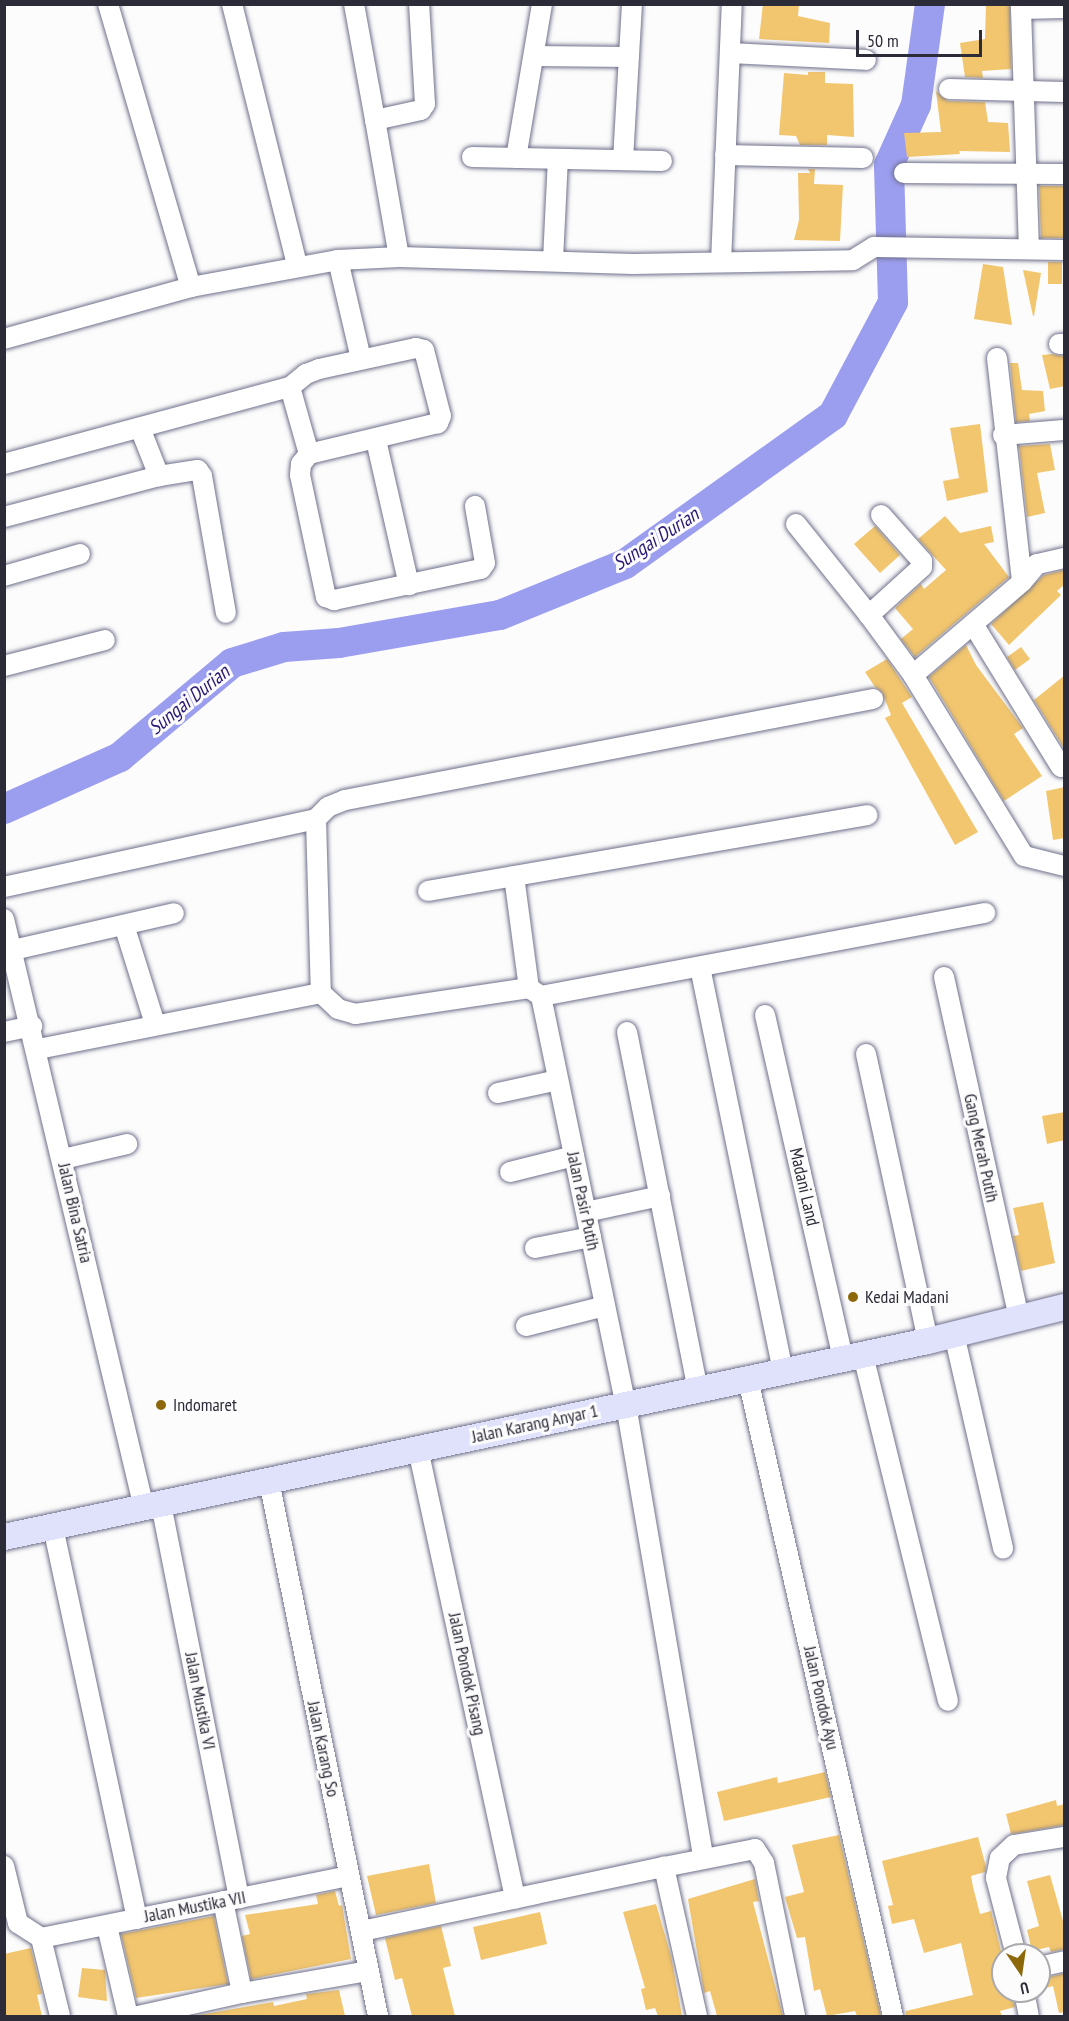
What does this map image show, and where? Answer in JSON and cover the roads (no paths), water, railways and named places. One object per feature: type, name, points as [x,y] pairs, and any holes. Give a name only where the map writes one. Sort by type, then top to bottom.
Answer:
[{"type":"main road","name":"Jalan Karang Anyar 1","points":[[4,1537],[928,1341],[1065,1307]]},
{"type":"street","points":[[108,4],[191,287]]},
{"type":"street","points":[[232,4],[297,264]]},
{"type":"street","points":[[354,4],[399,257]]},
{"type":"street","points":[[375,120],[421,110],[425,104],[419,4]]},
{"type":"street","points":[[516,158],[543,4]]},
{"type":"street","points":[[623,160],[632,4]]},
{"type":"street","points":[[721,262],[732,4]]},
{"type":"street","points":[[1029,249],[1026,92],[1021,7],[1065,8]]},
{"type":"street","points":[[730,53],[866,60]]},
{"type":"street","points":[[534,56],[629,57]]},
{"type":"street","points":[[949,89],[1065,92]]},
{"type":"street","points":[[725,155],[863,158]]},
{"type":"street","points":[[472,157],[662,161]]},
{"type":"street","points":[[553,260],[558,159]]},
{"type":"street","points":[[904,173],[1065,174]]},
{"type":"street","points":[[4,339],[191,287],[297,264],[338,260],[399,257],[633,264],[853,260],[874,247],[1065,250]]},
{"type":"street","points":[[338,260],[361,359]]},
{"type":"street","points":[[4,464],[290,387],[306,374],[361,359],[416,348],[424,350],[441,416],[438,423],[376,440],[309,454],[301,464],[300,475],[326,597],[334,600],[409,585],[484,566],[475,506]]},
{"type":"street","points":[[996,358],[1003,435],[1022,582]]},
{"type":"street","points":[[290,387],[309,454]]},
{"type":"street","points":[[140,428],[159,476]]},
{"type":"street","points":[[1003,435],[1065,430]]},
{"type":"street","points":[[376,440],[409,585]]},
{"type":"street","points":[[4,517],[194,469],[200,473],[226,613]]},
{"type":"street","points":[[869,615],[922,567],[917,553],[881,515]]},
{"type":"street","points":[[796,524],[869,615],[913,675],[1024,856],[1065,866]]},
{"type":"street","points":[[4,576],[80,554]]},
{"type":"street","points":[[913,675],[1022,582],[1037,564],[1065,558]]},
{"type":"street","points":[[973,624],[1061,767]]},
{"type":"street","points":[[4,666],[105,640]]},
{"type":"street","points":[[4,887],[316,819],[327,807],[345,800],[873,699]]},
{"type":"street","points":[[428,891],[867,815]]},
{"type":"street","points":[[316,819],[321,993],[338,1009],[355,1014],[535,992],[700,968],[985,913]]},
{"type":"street","name":"Jalan Pasir Putih","points":[[514,876],[535,992],[558,1080],[626,1405],[703,1856]]},
{"type":"street","points":[[8,934],[124,925],[174,914]]},
{"type":"street","points":[[124,925],[155,1024]]},
{"type":"street","name":"Jalan Bina Satria","points":[[8,934],[38,1049],[63,1159],[153,1506]]},
{"type":"street","points":[[700,968],[783,1372]]},
{"type":"street","name":"Gang Merah Putih","points":[[944,977],[1019,1318]]},
{"type":"street","points":[[38,1049],[155,1024],[321,993]]},
{"type":"street","name":"Madani Land","points":[[765,1015],[853,1357],[948,1701]]},
{"type":"street","points":[[4,1032],[32,1026]]},
{"type":"street","points":[[627,1032],[698,1390]]},
{"type":"street","points":[[866,1054],[928,1341]]},
{"type":"street","points":[[498,1093],[558,1080]]},
{"type":"street","points":[[63,1159],[127,1144]]},
{"type":"street","points":[[510,1172],[574,1156]]},
{"type":"street","points":[[586,1212],[660,1196]]},
{"type":"street","points":[[535,1248],[591,1238]]},
{"type":"street","points":[[526,1326],[605,1306]]},
{"type":"street","points":[[954,1334],[1003,1548]]},
{"type":"street","name":"Jalan Pondok Ayu","points":[[748,1379],[893,2016]]},
{"type":"street","name":"Jalan Pondok Pisang","points":[[418,1449],[515,1899]]},
{"type":"street","name":"Jalan Karang So","points":[[269,1481],[378,2016]]},
{"type":"street","name":"Jalan Mustika VI","points":[[153,1506],[231,1900],[242,1993]]},
{"type":"street","points":[[53,1527],[137,1919]]},
{"type":"street","points":[[1013,1943],[996,1878],[1000,1858],[1014,1845],[1065,1837]]},
{"type":"street","points":[[362,1931],[664,1867],[703,1856],[754,1849],[759,1854],[795,2016]]},
{"type":"street","points":[[4,1866],[18,1923],[41,1938],[60,2016]]},
{"type":"street","points":[[664,1867],[697,2016]]},
{"type":"street","name":"Jalan Mustika VII","points":[[41,1938],[349,1876]]},
{"type":"street","points":[[107,1926],[128,2016]]},
{"type":"street","points":[[138,2016],[242,1993],[368,1971]]},
{"type":"waterway","name":"Sungai Durian","points":[[4,809],[120,757],[232,663],[284,647],[339,643],[500,615],[625,564],[833,415],[893,302],[889,165],[916,105],[930,4]]},
{"type":"place","name":"Kedai Madani","points":[[853,1297]]},
{"type":"place","name":"Indomaret","points":[[161,1405]]}]
